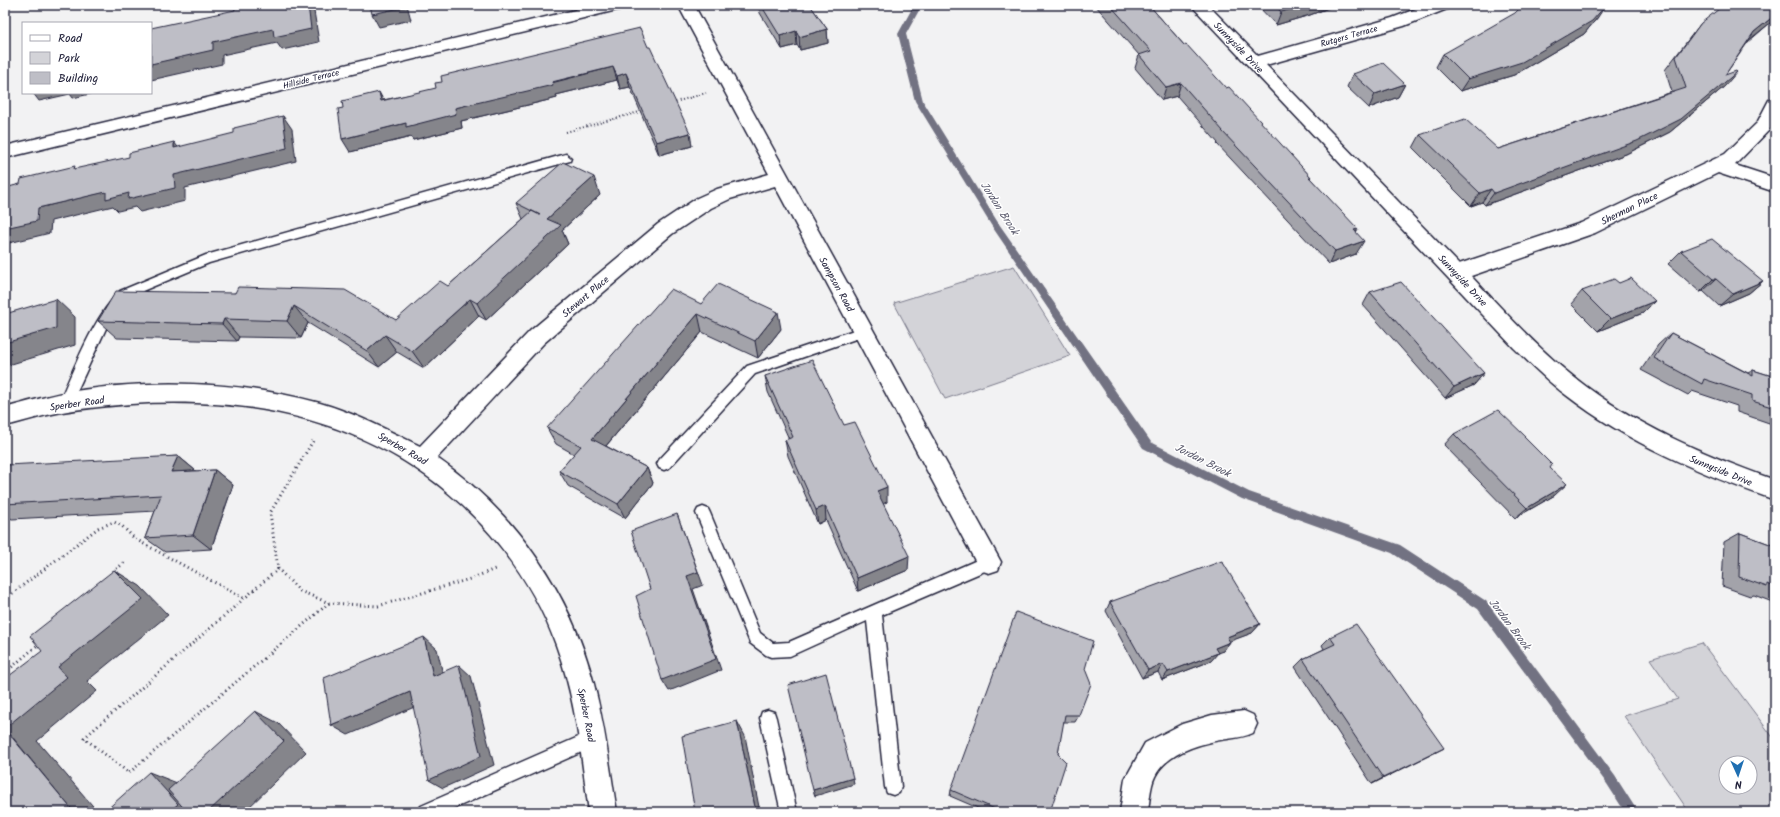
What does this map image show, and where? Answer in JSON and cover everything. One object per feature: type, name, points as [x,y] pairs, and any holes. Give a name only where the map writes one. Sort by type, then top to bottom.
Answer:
[{"type":"street","name":"Hillside Terrace","points":[[5,152],[616,5]]},
{"type":"street","name":"Sampson Road","points":[[686,5],[989,562]]},
{"type":"street","name":"Sunnyside Drive","points":[[1199,5],[1457,273],[1521,342],[1574,390],[1610,414],[1680,452],[1736,477],[1775,490]]},
{"type":"street","name":"Rutgers Terrace","points":[[1254,63],[1398,22],[1441,5]]},
{"type":"street","name":"Sherman Place","points":[[1457,273],[1588,228],[1717,166],[1732,158],[1764,126],[1775,104]]},
{"type":"street","points":[[1717,166],[1775,185]]},
{"type":"street","name":"Stewart Place","points":[[423,458],[537,337],[665,229],[704,203],[724,194],[779,178]]},
{"type":"street","name":"Sperber Road","points":[[5,417],[65,402],[143,395],[204,394],[269,400],[331,416],[374,431],[423,458],[469,493],[511,539],[543,587],[569,642],[587,705],[603,812]]},
{"type":"street","points":[[1134,812],[1140,779],[1155,753],[1182,738],[1212,728],[1244,724]]},
{"type":"lane","points":[[65,402],[103,322],[113,305],[124,294],[206,259],[566,158]]},
{"type":"lane","points":[[664,464],[751,370],[863,332]]},
{"type":"lane","points":[[703,513],[755,638],[771,650],[790,649],[989,562]]},
{"type":"lane","points":[[874,612],[881,689],[893,787]]},
{"type":"lane","points":[[768,718],[789,812]]},
{"type":"lane","points":[[427,812],[592,739]]},
{"type":"path","points":[[665,105],[730,87]]},
{"type":"path","points":[[566,132],[650,109]]},
{"type":"path","points":[[331,416],[307,450],[270,513],[278,569],[300,591],[329,603],[378,606],[470,580],[523,557]]},
{"type":"path","points":[[5,599],[106,522],[115,522],[123,525],[135,540],[245,599]]},
{"type":"path","points":[[106,577],[125,562]]},
{"type":"path","points":[[278,569],[84,738],[129,773],[329,603]]},
{"type":"path","points":[[5,673],[40,643],[44,636]]},
{"type":"green space","points":[[1014,266],[1070,356],[945,399],[894,303]]},
{"type":"green space","points":[[1702,643],[1775,740],[1775,812],[1689,812],[1624,716],[1678,699],[1650,659]]},
{"type":"building","points":[[234,5],[308,5],[311,29],[274,37],[273,29],[213,42],[213,50],[152,64],[152,28],[235,10]]},
{"type":"building","points":[[370,5],[404,5],[405,7],[372,14]]},
{"type":"building","points":[[761,5],[810,5],[827,29],[799,37],[796,31],[780,36]]},
{"type":"building","points":[[1110,5],[1149,5],[1184,45],[1186,44],[1226,88],[1229,87],[1311,177],[1309,177],[1358,229],[1354,230],[1364,241],[1335,251],[1222,131],[1181,83],[1166,87],[1139,55],[1151,51]]},
{"type":"building","points":[[1275,5],[1304,5],[1281,12]]},
{"type":"building","points":[[1523,5],[1606,5],[1592,21],[1522,62],[1468,79],[1443,54],[1515,13]]},
{"type":"building","points":[[1724,5],[1775,5],[1775,15],[1754,32],[1725,75],[1736,71],[1737,72],[1681,119],[1637,141],[1494,193],[1491,189],[1480,193],[1420,135],[1465,119],[1498,149],[1686,88],[1676,57],[1701,23]]},
{"type":"building","points":[[640,28],[690,133],[656,142],[626,73],[617,76],[613,67],[552,82],[553,85],[455,108],[456,114],[406,127],[406,123],[342,139],[338,109],[343,108],[342,101],[379,92],[381,101],[436,88],[435,83],[442,82],[441,76]]},
{"type":"building","points":[[1383,63],[1405,84],[1375,94],[1353,74]]},
{"type":"building","points":[[283,116],[287,148],[174,175],[175,188],[128,199],[129,193],[106,199],[106,192],[38,208],[37,221],[5,228],[5,188],[20,184],[21,179],[75,166],[74,169],[129,157],[129,153],[174,142],[174,148],[234,133],[234,128]]},
{"type":"building","points":[[563,162],[594,177],[547,219],[561,225],[477,303],[470,299],[412,351],[385,335],[367,351],[294,306],[287,321],[224,319],[222,324],[98,321],[116,291],[235,293],[238,287],[345,290],[396,320],[440,281],[448,286],[532,211],[516,203]]},
{"type":"building","points":[[1712,239],[1763,281],[1733,294],[1681,251]]},
{"type":"building","points":[[1631,278],[1655,301],[1610,319],[1582,291],[1614,279],[1619,283]]},
{"type":"building","points":[[1401,282],[1484,373],[1454,387],[1370,292]]},
{"type":"building","points":[[718,284],[778,312],[755,341],[698,314],[592,439],[647,468],[618,504],[559,471],[581,446],[547,428],[671,289],[701,304]]},
{"type":"building","points":[[56,299],[56,328],[5,343],[5,314]]},
{"type":"building","points":[[1671,333],[1753,376],[1753,370],[1775,377],[1775,408],[1752,401],[1752,395],[1704,379],[1702,384],[1654,358]]},
{"type":"building","points":[[812,360],[844,425],[855,422],[887,487],[877,491],[909,556],[857,578],[825,506],[816,510],[785,440],[793,437],[765,376]]},
{"type":"building","points":[[1498,410],[1525,436],[1524,437],[1552,465],[1550,468],[1567,484],[1527,508],[1454,434]]},
{"type":"building","points":[[178,456],[171,472],[215,470],[193,535],[145,538],[161,495],[5,504],[5,469],[7,465]]},
{"type":"building","points":[[677,514],[698,572],[687,576],[716,659],[662,680],[636,596],[650,589],[631,531]]},
{"type":"building","points":[[1740,533],[1775,546],[1775,587],[1767,584],[1767,587],[1739,577]]},
{"type":"building","points":[[1222,561],[1260,624],[1227,637],[1230,642],[1215,648],[1218,653],[1168,672],[1163,664],[1148,670],[1110,602]]},
{"type":"building","points":[[114,570],[143,599],[58,667],[67,677],[5,728],[5,679],[42,651],[30,636]]},
{"type":"building","points":[[1016,612],[1093,641],[1085,669],[1091,684],[1079,715],[1065,715],[1058,754],[1066,762],[1050,812],[1002,812],[951,790]]},
{"type":"building","points":[[1356,624],[1444,748],[1383,778],[1303,659],[1335,644],[1330,637]]},
{"type":"building","points":[[424,637],[433,676],[459,665],[481,756],[429,780],[410,692],[331,725],[324,678]]},
{"type":"building","points":[[826,673],[853,778],[813,790],[788,685]]},
{"type":"building","points":[[255,711],[284,741],[208,812],[187,812],[168,790]]},
{"type":"building","points":[[737,721],[756,812],[695,812],[682,736]]},
{"type":"building","points":[[5,729],[74,812],[5,812]]},
{"type":"building","points":[[149,772],[178,804],[169,812],[104,812]]},
{"type":"waterway","name":"Jordan Brook","points":[[918,5],[902,34],[919,101],[994,223],[1147,445],[1246,496],[1396,549],[1482,605],[1611,780],[1632,812]]}]
